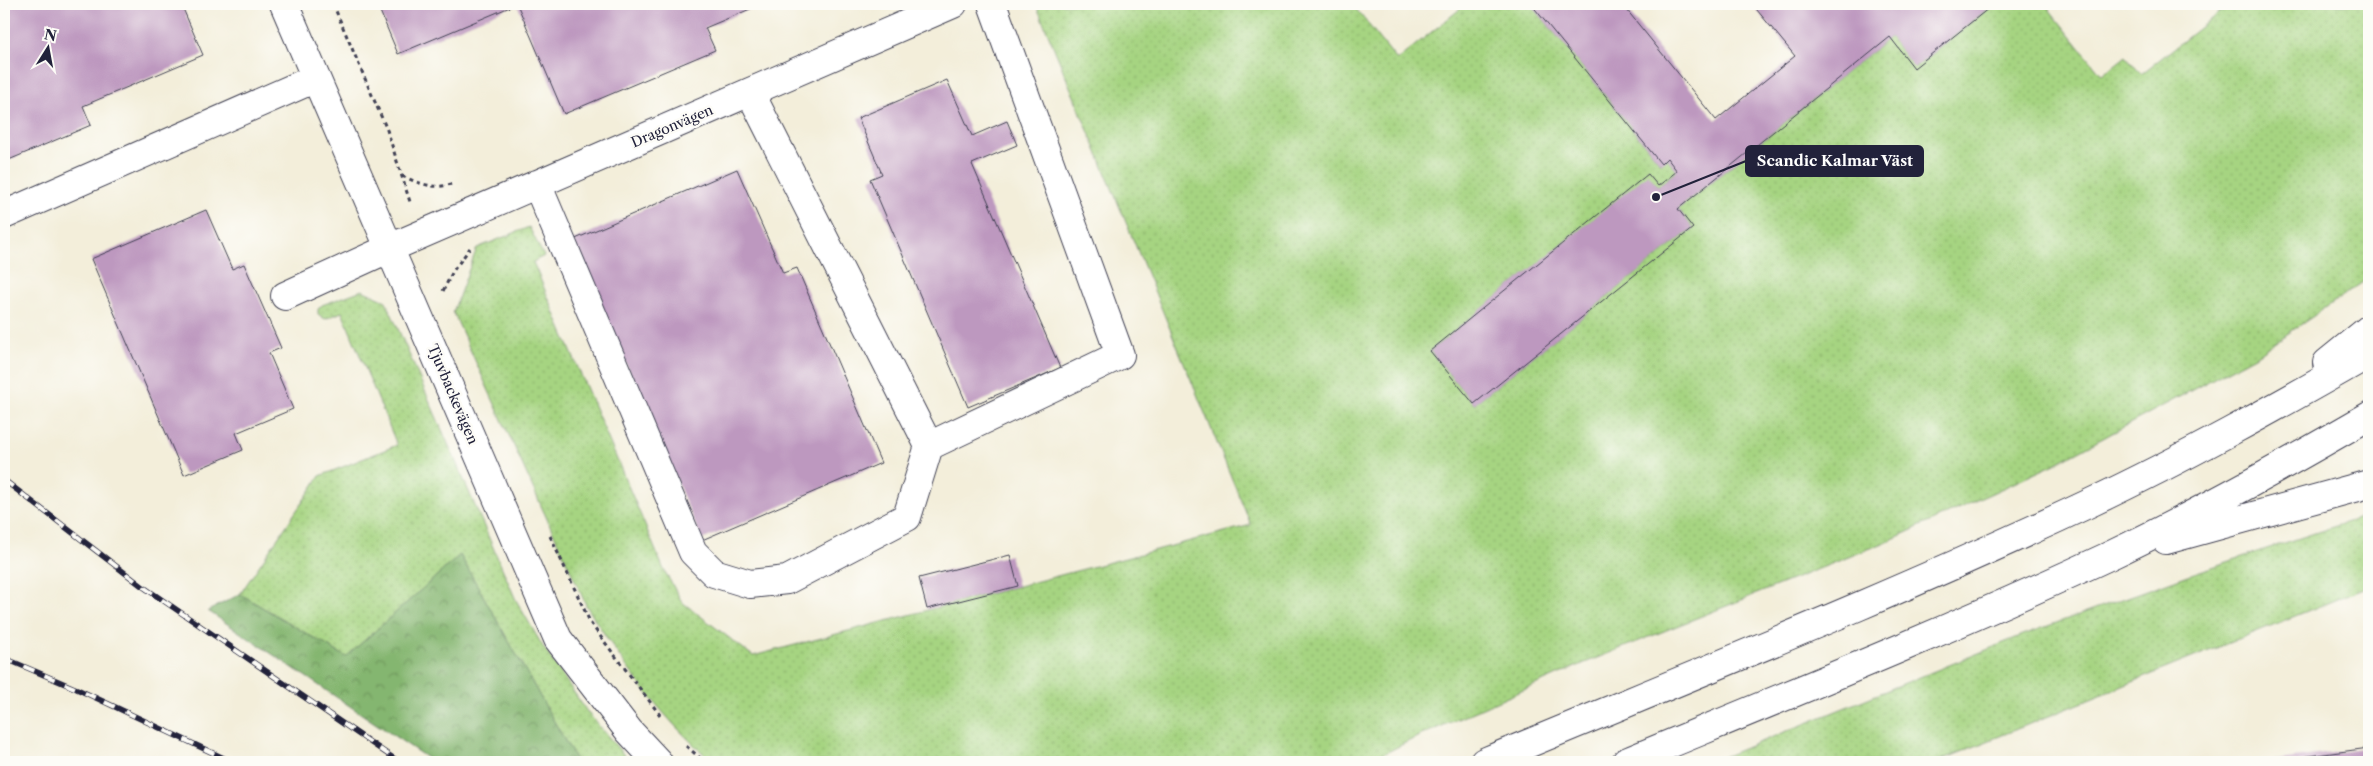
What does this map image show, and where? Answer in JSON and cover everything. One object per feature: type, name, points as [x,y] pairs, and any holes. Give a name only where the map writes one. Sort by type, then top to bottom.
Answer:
[{"type":"main road","name":"Tjuvbackevägen","points":[[284,4],[558,638],[629,732],[658,762]]},
{"type":"main road","name":"Dragonvägen","points":[[285,296],[390,248],[953,4]]},
{"type":"main road","points":[[929,446],[1120,355],[992,4]]},
{"type":"main road","points":[[4,215],[316,78]]},
{"type":"main road","points":[[537,184],[693,552],[714,573],[750,584],[787,580],[907,517],[929,446],[750,92]]},
{"type":"main road","points":[[2261,415],[2369,329]]},
{"type":"main road","points":[[1484,762],[1974,557],[2096,500],[2261,415],[2369,354]]},
{"type":"main road","points":[[1626,762],[1828,679],[2112,554],[2286,465],[2369,416]]},
{"type":"main road","points":[[2112,554],[2369,484]]},
{"type":"path","points":[[333,4],[387,130],[421,235]]},
{"type":"path","points":[[438,287],[440,295]]},
{"type":"path","points":[[550,535],[591,624],[661,716]]},
{"type":"path","points":[[685,744],[705,762]]},
{"type":"green space","points":[[1045,4],[1352,4],[1397,60],[1466,4],[1531,4],[1660,163],[1667,158],[1677,171],[1658,186],[1648,175],[1430,351],[1474,404],[1693,228],[1678,209],[1890,37],[1915,68],[1994,4],[2045,4],[2102,75],[2126,56],[2141,74],[2230,4],[2369,4],[2369,278],[2255,356],[2055,464],[1886,542],[1587,662],[1417,737],[1368,762],[713,762],[660,709],[614,649],[587,607],[453,312],[477,248],[529,227],[544,256],[533,262],[664,570],[682,602],[753,656],[1251,525],[1037,7]]},
{"type":"green space","points":[[362,290],[386,301],[516,600],[542,645],[588,713],[630,762],[577,762],[460,555],[346,657],[240,594],[320,476],[397,445],[342,312],[325,319],[318,314],[318,309],[322,305]]},
{"type":"green space","points":[[2369,515],[2369,586],[1936,762],[1711,762],[2023,635],[2194,573]]},
{"type":"green space","points":[[460,555],[577,762],[433,762],[208,611],[240,594],[346,657]]},
{"type":"building","points":[[4,4],[181,4],[203,55],[83,106],[91,125],[4,162]]},
{"type":"building","points":[[377,4],[517,4],[398,54]]},
{"type":"building","points":[[517,4],[762,4],[705,28],[715,50],[564,114]]},
{"type":"building","points":[[1531,4],[1622,4],[1716,120],[1795,56],[1752,4],[1994,4],[1914,68],[1890,37],[1678,209],[1693,228],[1474,404],[1430,351],[1648,174],[1658,186],[1677,171],[1667,158],[1661,164]]},
{"type":"building","points":[[947,80],[972,136],[1007,121],[1017,145],[972,164],[1060,368],[968,407],[870,179],[882,174],[858,118]]},
{"type":"building","points":[[737,169],[783,273],[797,268],[881,463],[702,540],[573,240]]},
{"type":"building","points":[[206,210],[232,269],[244,264],[281,348],[269,353],[293,409],[236,433],[243,450],[184,475],[91,259]]},
{"type":"building","points":[[1010,555],[1018,586],[927,609],[919,578]]},
{"type":"building","points":[[2369,748],[2369,762],[2272,762],[2272,761]]},
{"type":"railway","points":[[4,480],[142,586],[399,762]]},
{"type":"railway","points":[[4,658],[77,689],[232,762]]},
{"type":"place","name":"Scandic Kalmar Väst","points":[[1656,197]]}]
